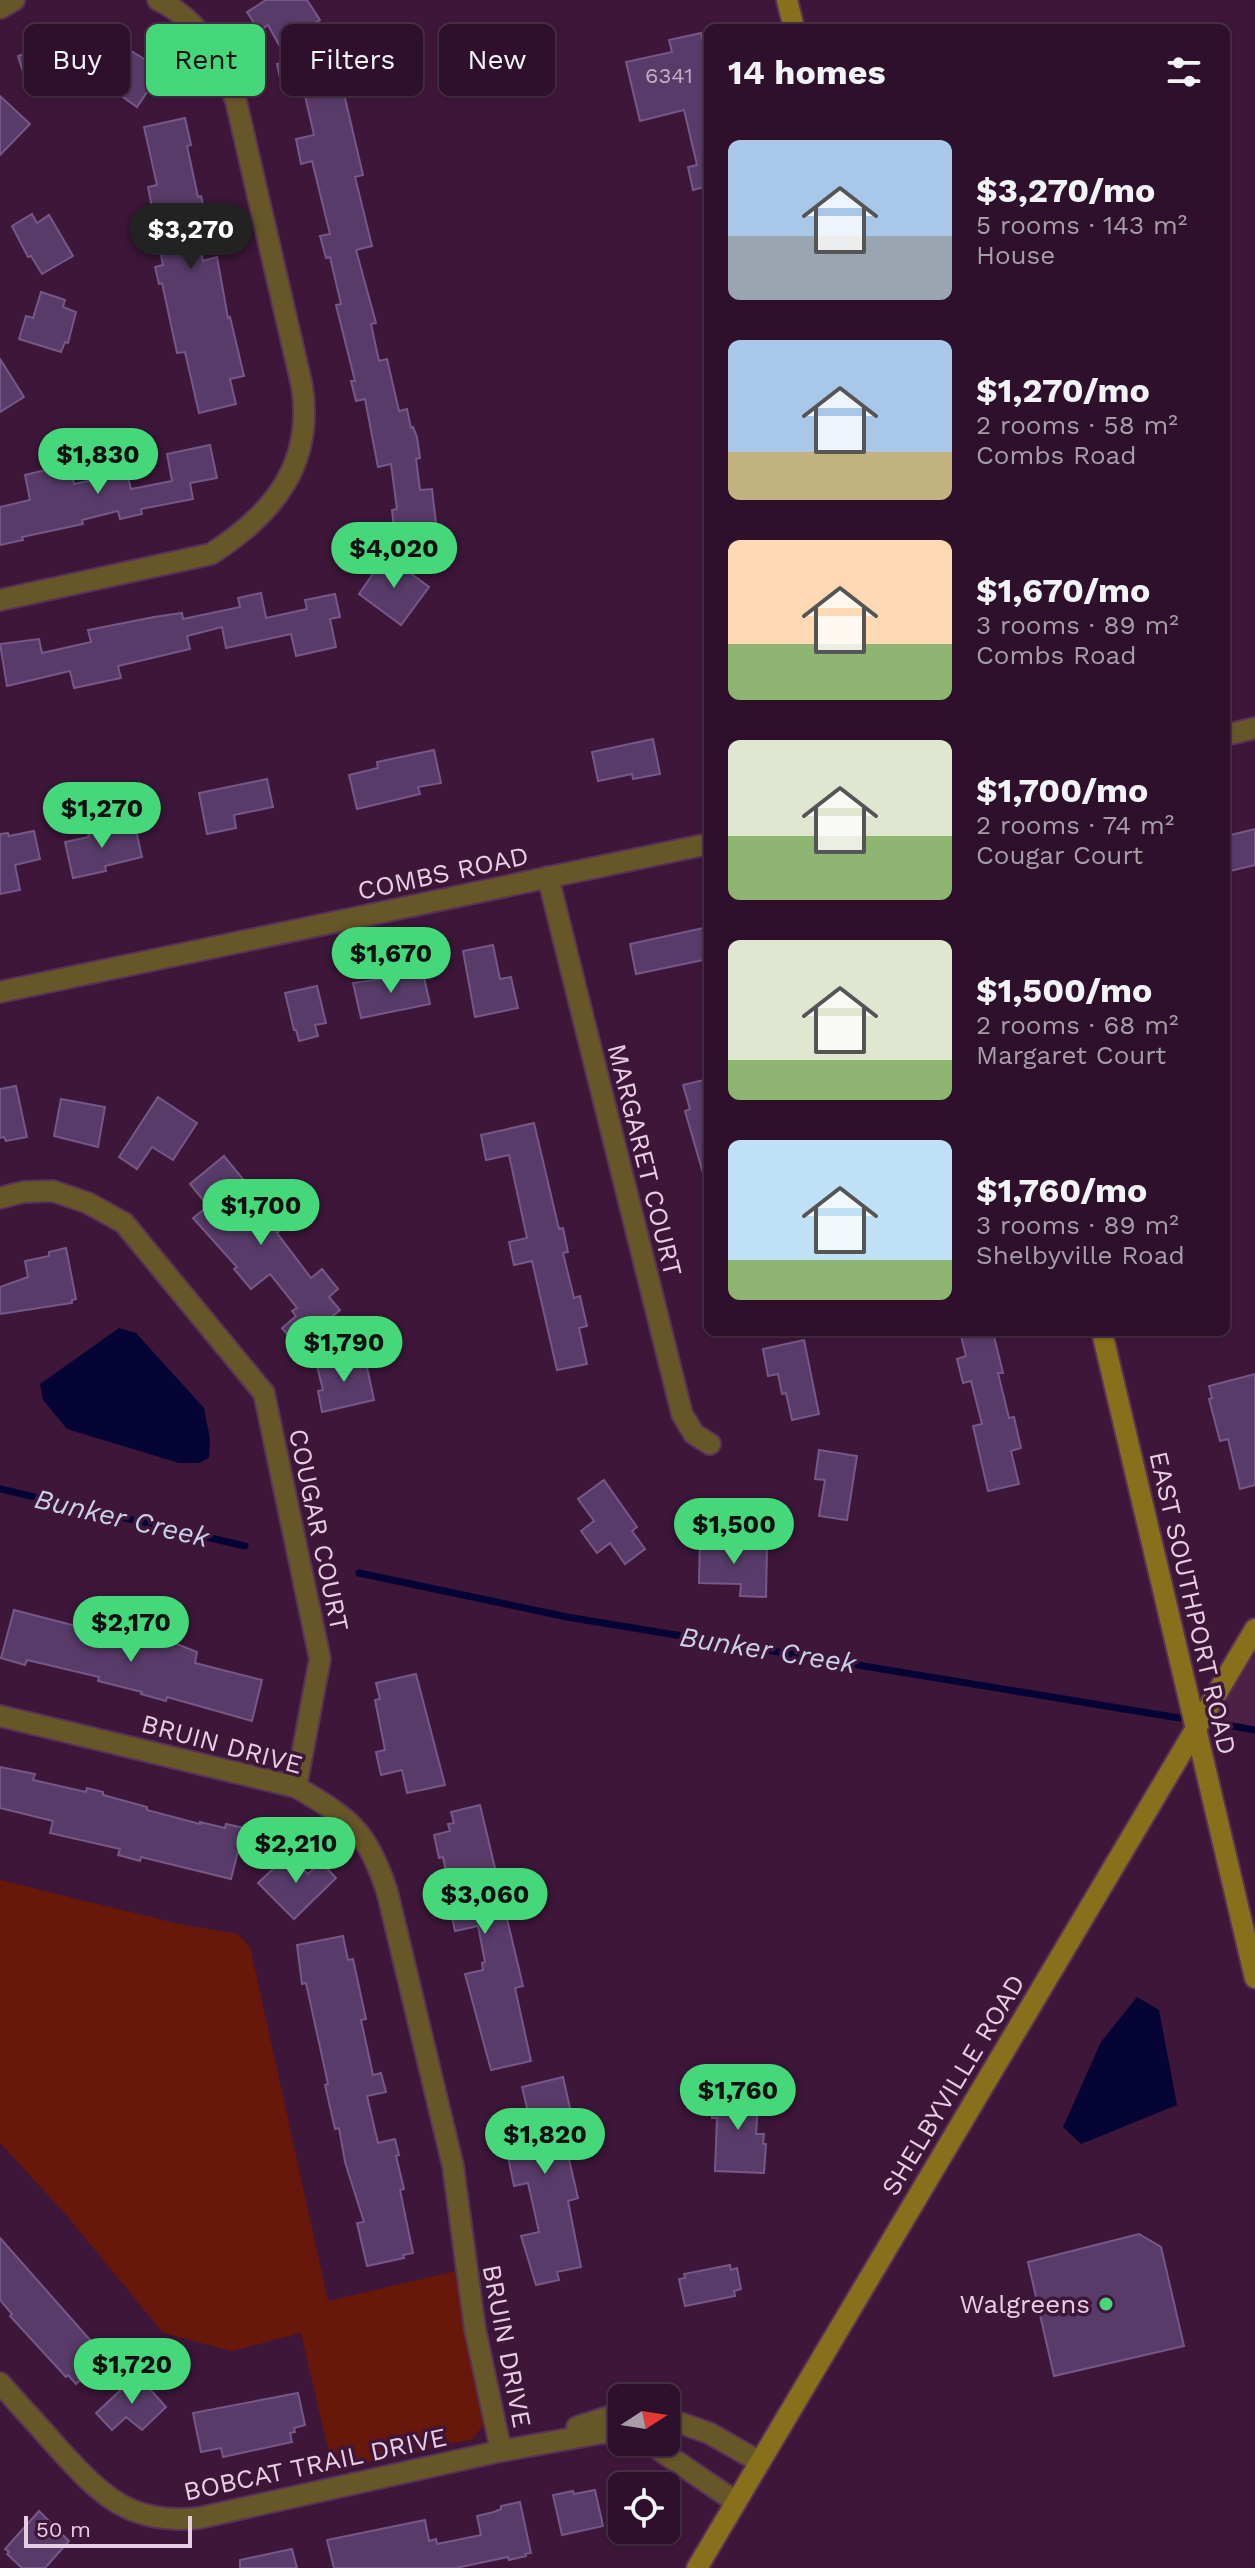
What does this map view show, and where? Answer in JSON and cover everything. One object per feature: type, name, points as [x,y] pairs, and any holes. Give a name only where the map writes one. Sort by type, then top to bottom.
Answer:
[{"type":"main road","points":[[787,0],[793,24]]},
{"type":"main road","name":"EAST SOUTHPORT ROAD","points":[[1103,1336],[1255,1978]]},
{"type":"main road","name":"SHELBYVILLE ROAD","points":[[697,2568],[1255,1629]]},
{"type":"street","points":[[0,8],[14,0]]},
{"type":"street","points":[[0,600],[211,554],[237,538],[264,514],[286,484],[303,434],[306,406],[302,386],[236,101],[217,55],[191,23],[158,0]]},
{"type":"street","points":[[1230,734],[1255,728]]},
{"type":"street","name":"COMBS ROAD","points":[[0,992],[704,845]]},
{"type":"street","name":"MARGARET COURT","points":[[548,877],[682,1414],[694,1434],[710,1444]]},
{"type":"street","name":"COUGAR COURT","points":[[0,1198],[23,1192],[53,1191],[88,1203],[124,1223],[264,1393],[320,1659],[296,1787]]},
{"type":"street","name":"BRUIN DRIVE","points":[[0,1716],[296,1787],[322,1800],[356,1828],[375,1855],[387,1891],[453,2166],[475,2329],[501,2451]]},
{"type":"street","name":"BOBCAT TRAIL DRIVE","points":[[0,2383],[94,2488],[135,2512],[162,2518],[199,2518],[501,2451],[608,2433]]},
{"type":"street","name":"BOBCAT TRAIL DRIVE","points":[[501,2451],[608,2417]]},
{"type":"street","points":[[680,2423],[709,2433],[760,2462]]},
{"type":"street","points":[[669,2456],[736,2502]]},
{"type":"shaded area","points":[[119,1328],[136,1333],[204,1408],[210,1439],[209,1458],[199,1463],[179,1463],[67,1429],[43,1400],[40,1384]]},
{"type":"shaded area","points":[[1255,1629],[1255,1729],[1201,1720]]},
{"type":"shaded area","points":[[0,1880],[179,1924],[238,1934],[250,1947],[328,2301],[456,2271],[483,2425],[473,2439],[333,2470],[301,2333],[232,2351],[163,2333],[68,2217],[0,2143]]},
{"type":"shaded area","points":[[1137,1997],[1159,2010],[1177,2105],[1081,2144],[1063,2127],[1101,2042]]},
{"type":"building","points":[[266,0],[307,0],[320,20],[313,24],[281,24],[279,45],[268,25],[255,24],[247,12]]},
{"type":"building","points":[[701,33],[704,46],[704,187],[693,190],[688,167],[697,165],[684,110],[640,121],[626,62],[672,52],[669,40]]},
{"type":"building","points":[[130,50],[146,60],[146,94],[137,107],[122,96],[130,96]]},
{"type":"building","points":[[24,54],[24,75],[18,56]]},
{"type":"building","points":[[0,96],[30,124],[0,155]]},
{"type":"building","points":[[305,96],[345,96],[363,175],[355,177],[372,246],[356,250],[376,323],[371,324],[379,361],[387,359],[399,411],[407,409],[411,428],[417,437],[420,490],[432,489],[437,532],[395,538],[392,510],[397,509],[391,464],[378,467],[365,399],[356,401],[351,381],[355,381],[336,305],[341,304],[330,257],[326,258],[320,236],[330,234],[312,161],[301,164],[296,139],[314,135]]},
{"type":"building","points":[[185,118],[191,145],[187,146],[198,197],[201,196],[206,217],[194,220],[203,261],[217,257],[228,318],[244,376],[230,379],[236,404],[199,413],[185,352],[177,353],[162,283],[159,284],[155,267],[163,265],[148,187],[157,185],[144,127]]},
{"type":"building","points":[[32,214],[37,223],[49,215],[73,256],[42,274],[31,256],[28,257],[12,226]]},
{"type":"building","points":[[41,292],[65,300],[63,307],[76,312],[68,343],[65,342],[61,352],[19,339],[26,316],[33,318]]},
{"type":"building","points":[[0,359],[24,397],[0,412]]},
{"type":"building","points":[[210,445],[217,478],[190,483],[193,499],[141,509],[142,514],[120,519],[118,511],[82,520],[83,524],[0,545],[0,507],[30,500],[25,475],[70,464],[74,484],[127,473],[131,489],[172,481],[167,454]]},
{"type":"building","points":[[386,555],[429,587],[401,625],[359,594]]},
{"type":"building","points":[[261,593],[266,618],[307,609],[305,600],[335,594],[340,617],[330,619],[336,647],[296,656],[291,634],[226,648],[222,627],[187,636],[190,649],[118,666],[121,678],[74,688],[70,671],[7,686],[0,644],[39,639],[42,653],[91,642],[88,630],[182,613],[183,619],[240,607],[238,598]]},
{"type":"building","points":[[653,739],[660,774],[633,779],[632,774],[598,781],[592,752]]},
{"type":"building","points":[[434,750],[441,783],[418,787],[420,794],[357,809],[349,775],[378,768],[377,762]]},
{"type":"building","points":[[267,779],[273,807],[234,815],[236,828],[207,834],[199,793]]},
{"type":"building","points":[[109,824],[110,832],[135,826],[142,857],[105,866],[106,871],[73,878],[65,842],[89,837],[87,829]]},
{"type":"building","points":[[1255,829],[1255,865],[1230,871],[1230,835]]},
{"type":"building","points":[[34,831],[40,859],[15,865],[20,890],[0,894],[0,834],[8,833],[9,836]]},
{"type":"building","points":[[704,928],[704,960],[636,974],[630,944]]},
{"type":"building","points":[[493,945],[500,979],[511,977],[518,1008],[475,1017],[463,951]]},
{"type":"building","points":[[423,973],[430,1004],[361,1018],[353,983]]},
{"type":"building","points":[[317,986],[326,1023],[315,1025],[318,1036],[299,1041],[285,993]]},
{"type":"building","points":[[704,1080],[704,1173],[685,1111],[690,1109],[683,1085]]},
{"type":"building","points":[[16,1086],[27,1137],[6,1141],[4,1137],[0,1138],[0,1089]]},
{"type":"building","points":[[158,1097],[197,1123],[173,1160],[152,1147],[137,1169],[119,1157]]},
{"type":"building","points":[[61,1099],[105,1107],[98,1147],[54,1136]]},
{"type":"building","points":[[534,1123],[559,1229],[563,1228],[568,1252],[563,1253],[574,1298],[580,1296],[587,1326],[579,1328],[587,1364],[557,1370],[532,1261],[514,1265],[509,1242],[527,1238],[509,1155],[486,1160],[481,1135]]},
{"type":"building","points":[[224,1156],[270,1212],[273,1210],[286,1226],[277,1233],[311,1278],[322,1269],[338,1289],[329,1297],[340,1310],[296,1345],[282,1328],[296,1316],[292,1311],[297,1308],[270,1274],[251,1289],[234,1269],[237,1267],[193,1218],[208,1206],[190,1184]]},
{"type":"building","points":[[66,1248],[76,1299],[72,1303],[0,1314],[0,1287],[28,1277],[25,1261],[49,1256],[49,1252]]},
{"type":"building","points":[[961,1336],[994,1336],[1003,1373],[998,1373],[1009,1418],[1014,1417],[1021,1448],[1011,1451],[1019,1484],[988,1491],[973,1426],[982,1424],[971,1381],[963,1383],[957,1359],[966,1356]]},
{"type":"building","points":[[804,1340],[819,1414],[792,1420],[778,1374],[768,1376],[763,1349]]},
{"type":"building","points":[[339,1357],[341,1364],[365,1358],[374,1400],[322,1412],[318,1391],[323,1390],[316,1362]]},
{"type":"building","points":[[1255,1374],[1255,1485],[1240,1489],[1228,1439],[1220,1441],[1209,1399],[1212,1398],[1209,1386]]},
{"type":"building","points":[[819,1450],[857,1456],[847,1520],[819,1516],[825,1480],[815,1479]]},
{"type":"building","points":[[604,1480],[637,1527],[632,1531],[645,1549],[625,1564],[610,1543],[597,1553],[581,1531],[594,1521],[578,1499]]},
{"type":"building","points":[[700,1539],[724,1539],[724,1543],[742,1543],[742,1548],[767,1548],[766,1597],[740,1596],[741,1584],[699,1583]]},
{"type":"building","points":[[14,1610],[88,1629],[177,1644],[197,1652],[195,1663],[262,1680],[252,1721],[167,1697],[166,1701],[141,1694],[98,1681],[99,1677],[27,1660],[25,1665],[1,1658]]},
{"type":"building","points":[[416,1674],[445,1785],[407,1793],[402,1770],[381,1775],[376,1752],[385,1750],[375,1700],[380,1699],[376,1683]]},
{"type":"building","points":[[0,1767],[35,1774],[33,1780],[86,1792],[87,1788],[103,1792],[103,1795],[147,1807],[147,1810],[200,1824],[244,1828],[231,1879],[141,1857],[140,1861],[118,1855],[120,1849],[50,1833],[53,1821],[0,1808]]},
{"type":"building","points":[[480,1805],[523,1986],[515,1988],[531,2061],[491,2070],[465,1974],[483,1970],[482,1963],[485,1962],[478,1926],[455,1931],[443,1857],[439,1858],[434,1835],[450,1831],[448,1824],[454,1823],[451,1812]]},
{"type":"building","points":[[289,1854],[308,1874],[321,1862],[336,1878],[294,1919],[258,1883]]},
{"type":"building","points":[[343,1936],[348,1960],[353,1959],[366,2019],[361,2020],[373,2075],[381,2073],[386,2092],[367,2096],[378,2143],[395,2139],[404,2189],[400,2190],[413,2253],[367,2266],[357,2223],[364,2222],[345,2162],[339,2128],[335,2129],[306,1983],[302,1984],[297,1945]]},
{"type":"building","points":[[563,2077],[574,2126],[562,2129],[578,2198],[568,2201],[581,2267],[557,2272],[559,2280],[536,2285],[521,2236],[539,2232],[528,2183],[514,2186],[500,2118],[528,2112],[522,2087]]},
{"type":"building","points":[[713,2089],[759,2091],[756,2134],[764,2134],[764,2173],[715,2171],[717,2118],[712,2118]]},
{"type":"building","name":"Walgreens","points":[[1139,2234],[1161,2247],[1184,2346],[1054,2376],[1028,2262]]},
{"type":"building","points":[[0,2238],[106,2358],[76,2384],[10,2316],[12,2314],[0,2300]]},
{"type":"building","points":[[730,2265],[731,2270],[737,2268],[741,2289],[734,2291],[735,2296],[685,2306],[679,2279],[685,2278],[684,2274]]},
{"type":"building","points":[[137,2375],[166,2407],[142,2430],[126,2417],[112,2430],[96,2413]]},
{"type":"building","points":[[298,2393],[305,2425],[294,2428],[295,2432],[290,2433],[292,2442],[223,2457],[221,2448],[201,2452],[193,2413]]},
{"type":"building","points":[[595,2490],[603,2526],[562,2535],[553,2495]]},
{"type":"building","points":[[520,2502],[531,2553],[526,2556],[456,2568],[334,2568],[327,2540],[425,2520],[429,2541],[436,2539],[437,2544],[481,2535],[477,2516]]},
{"type":"building","points":[[39,2511],[69,2541],[45,2568],[22,2568],[5,2549]]},
{"type":"building","points":[[292,2549],[297,2568],[240,2568],[240,2560]]},
{"type":"waterway","name":"Bunker Creek","points":[[0,1489],[245,1546]]},
{"type":"waterway","name":"Bunker Creek","points":[[359,1573],[567,1617],[1179,1718]]},
{"type":"waterway","name":"Bunker Creek","points":[[1221,1724],[1255,1730]]},
{"type":"place","name":"Walgreens","points":[[1106,2304]]}]
